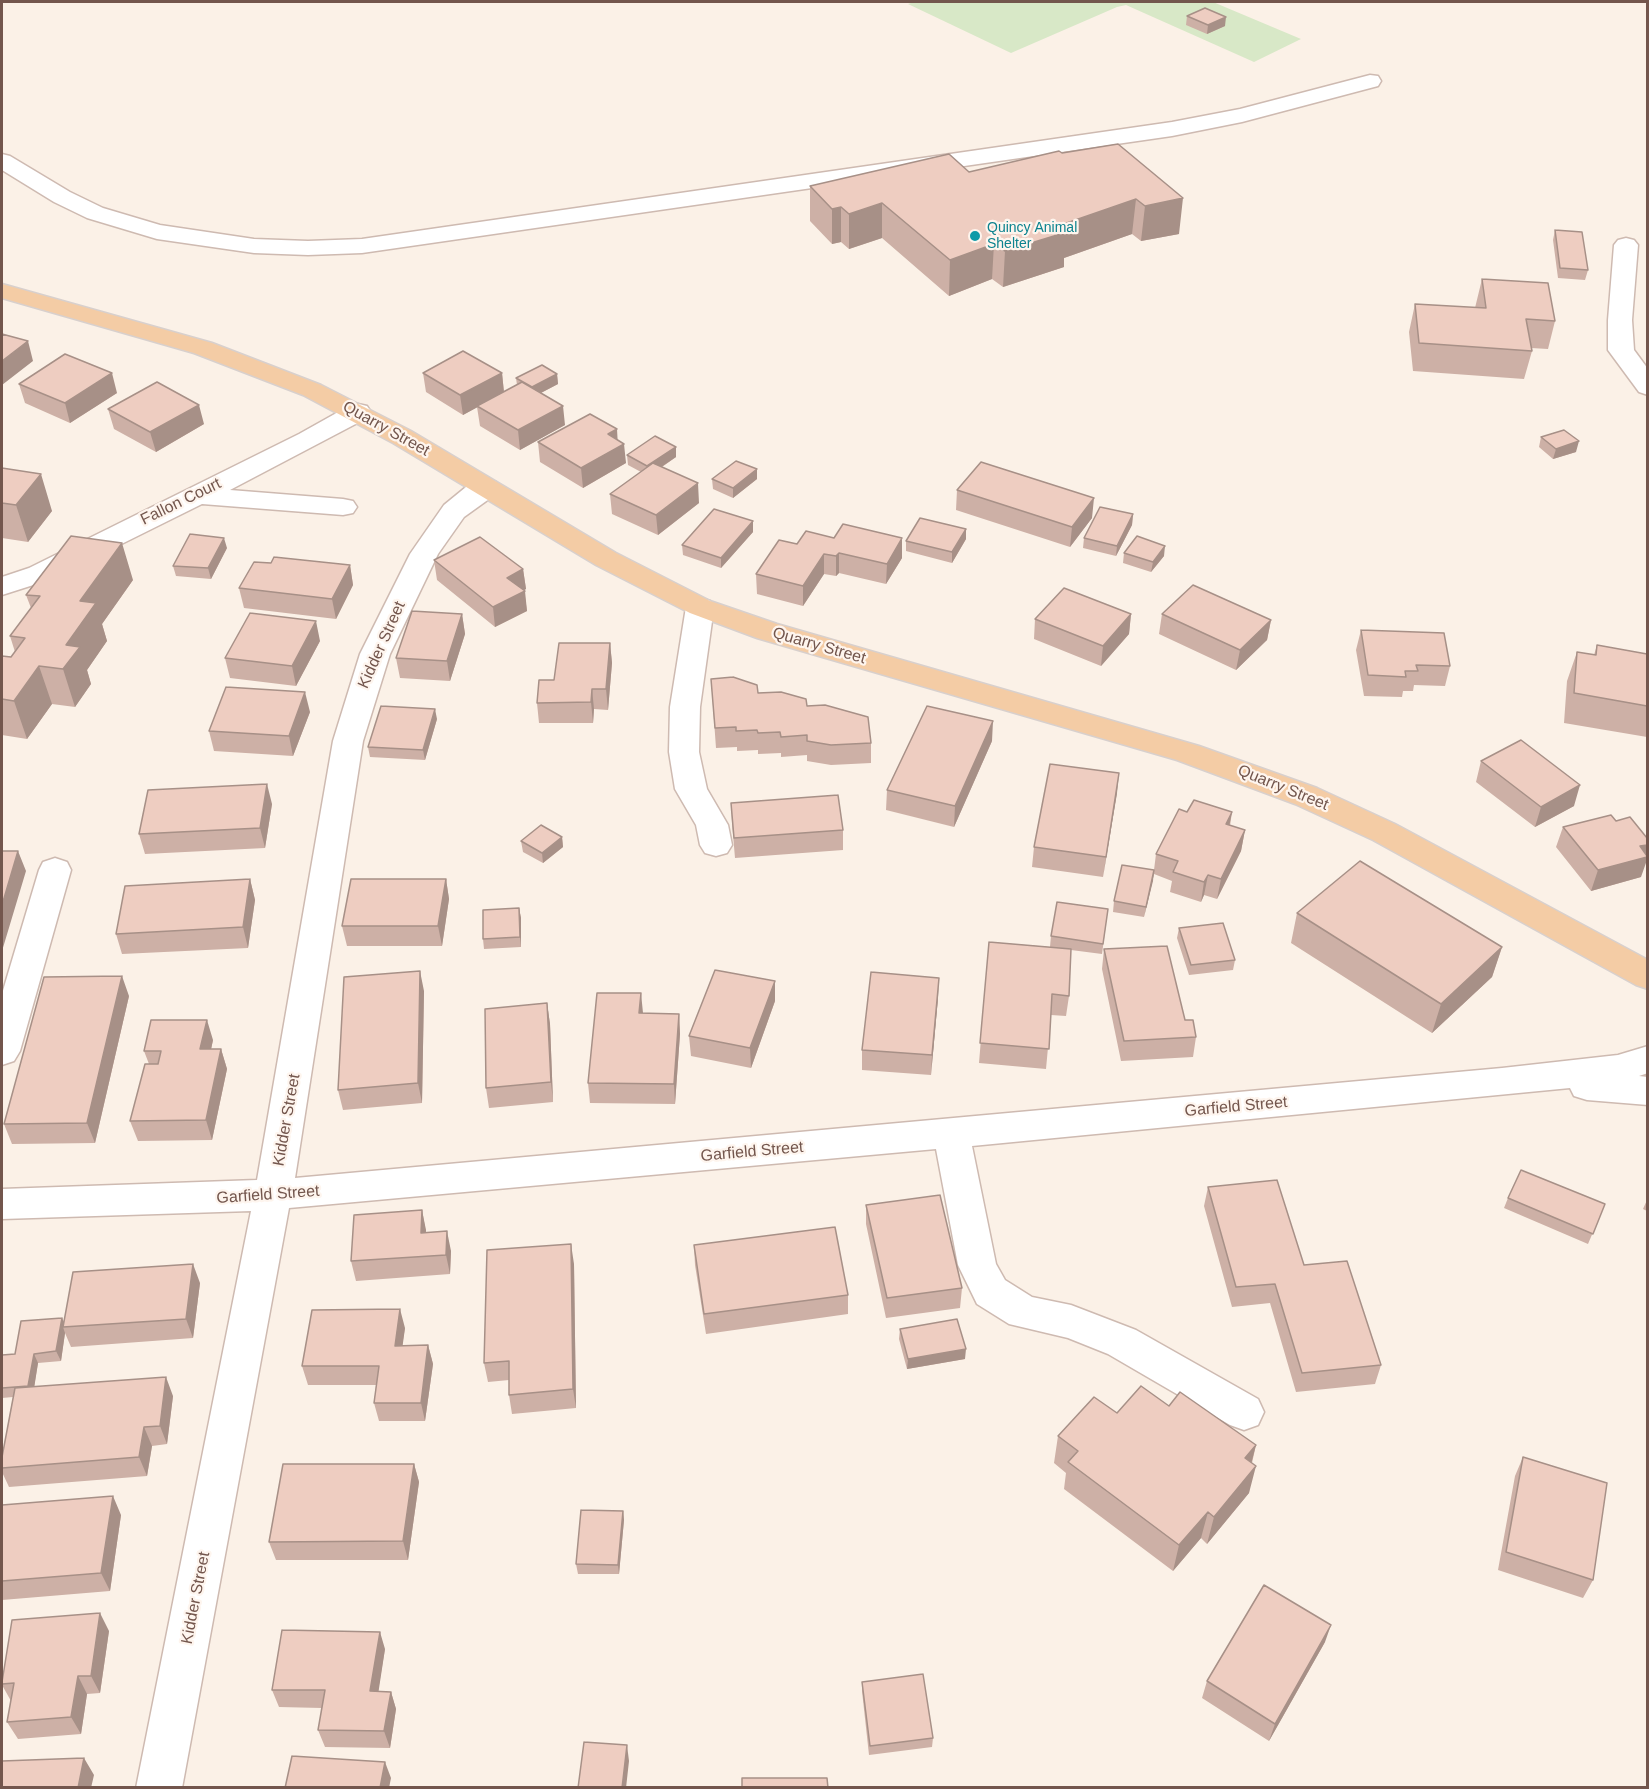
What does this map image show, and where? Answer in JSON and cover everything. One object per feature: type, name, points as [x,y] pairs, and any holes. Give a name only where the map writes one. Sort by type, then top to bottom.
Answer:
[{"type":"main road","name":"Quarry Street","points":[[2,291],[203,348],[286,379],[358,412],[622,568],[700,607],[767,631],[1188,753],[1267,779],[1384,832],[1647,976]]},
{"type":"street","points":[[2,161],[62,197],[95,213],[157,232],[205,241],[254,246],[362,246],[1172,129],[1242,115],[1370,81]]},
{"type":"street","points":[[1626,245],[1620,320],[1621,350],[1647,387]]},
{"type":"street","name":"Fallon Court","points":[[2,586],[39,574],[309,440],[358,412]]},
{"type":"street","name":"Kidder Street","points":[[159,1788],[274,1195],[341,773],[355,710],[375,654],[424,554],[454,511],[486,488]]},
{"type":"street","points":[[196,495],[343,507]]},
{"type":"street","points":[[700,607],[685,707],[684,752],[691,789],[712,825],[716,845]]},
{"type":"street","points":[[2,1051],[55,870]]},
{"type":"street","name":"Garfield Street","points":[[2,1204],[120,1202],[274,1195],[1502,1082],[1619,1069],[1647,1059]]},
{"type":"street","name":"Garfield Street","points":[[1502,1082],[1647,1091]]},
{"type":"street","points":[[951,1133],[977,1265],[991,1292],[1023,1312],[1071,1323],[1122,1342],[1244,1412]]},
{"type":"green space","points":[[914,2],[1213,2],[1301,39],[1254,62],[1126,5],[1011,53],[908,4]]},
{"type":"building","points":[[1205,8],[1226,17],[1208,25],[1187,16]]},
{"type":"building","points":[[1118,144],[1183,198],[1145,206],[1136,199],[1058,226],[1067,232],[1005,251],[994,244],[950,260],[882,203],[849,214],[841,207],[832,209],[810,186],[949,154],[969,172],[1059,151],[1062,153]]},
{"type":"building","points":[[1555,230],[1582,232],[1588,270],[1560,268]]},
{"type":"building","points":[[1482,279],[1548,283],[1555,321],[1526,319],[1532,351],[1419,343],[1415,304],[1486,308]]},
{"type":"building","points":[[2,334],[28,341],[2,361]]},
{"type":"building","points":[[463,351],[502,373],[460,395],[423,373]]},
{"type":"building","points":[[65,354],[112,373],[65,403],[19,384]]},
{"type":"building","points":[[542,365],[557,374],[532,387],[516,378]]},
{"type":"building","points":[[157,382],[199,405],[150,432],[108,409]]},
{"type":"building","points":[[522,382],[563,406],[518,430],[477,406]]},
{"type":"building","points":[[590,414],[617,429],[608,434],[624,444],[581,468],[538,442]]},
{"type":"building","points":[[1564,430],[1579,441],[1556,449],[1541,437]]},
{"type":"building","points":[[655,436],[676,447],[647,466],[627,455]]},
{"type":"building","points":[[736,461],[757,469],[733,488],[712,479]]},
{"type":"building","points":[[981,462],[1094,498],[1072,527],[957,490]]},
{"type":"building","points":[[653,463],[698,483],[656,515],[610,494]]},
{"type":"building","points":[[2,468],[41,474],[16,505],[2,503]]},
{"type":"building","points":[[1100,507],[1133,514],[1117,546],[1084,538]]},
{"type":"building","points":[[714,509],[753,521],[721,558],[682,545]]},
{"type":"building","points":[[920,518],[966,529],[952,552],[906,541]]},
{"type":"building","points":[[843,524],[902,538],[887,564],[839,553],[836,556],[824,554],[803,586],[756,574],[779,540],[797,544],[806,531],[834,538]]},
{"type":"building","points":[[190,534],[224,538],[208,568],[173,566]]},
{"type":"building","points":[[71,536],[122,543],[80,601],[96,603],[66,645],[80,647],[63,669],[39,666],[14,701],[2,699],[2,656],[11,657],[25,638],[10,636],[40,596],[26,595]]},
{"type":"building","points":[[1137,536],[1165,546],[1153,562],[1124,553]]},
{"type":"building","points":[[480,537],[523,569],[507,578],[525,591],[493,607],[434,560]]},
{"type":"building","points":[[274,557],[350,565],[332,599],[239,588],[254,562],[271,563]]},
{"type":"building","points":[[1193,585],[1271,620],[1240,650],[1162,614]]},
{"type":"building","points":[[1064,588],[1131,614],[1103,646],[1035,619]]},
{"type":"building","points":[[412,611],[462,614],[447,661],[396,658]]},
{"type":"building","points":[[250,613],[316,621],[292,666],[225,658]]},
{"type":"building","points":[[1361,630],[1444,633],[1450,666],[1416,665],[1418,671],[1405,671],[1406,677],[1368,675]]},
{"type":"building","points":[[559,643],[610,643],[606,689],[592,689],[591,702],[537,703],[539,680],[554,680]]},
{"type":"building","points":[[1597,645],[1647,654],[1647,706],[1574,693],[1577,652],[1596,655]]},
{"type":"building","points":[[733,677],[757,685],[758,693],[781,692],[806,699],[807,706],[825,705],[868,717],[871,743],[831,745],[807,741],[807,735],[781,737],[780,732],[758,733],[757,730],[736,731],[736,727],[715,728],[711,679]]},
{"type":"building","points":[[226,687],[305,692],[289,736],[209,731]]},
{"type":"building","points":[[381,706],[435,709],[423,750],[368,747]]},
{"type":"building","points":[[927,706],[993,721],[955,806],[887,790]]},
{"type":"building","points":[[1521,740],[1580,785],[1541,807],[1481,761]]},
{"type":"building","points":[[1050,764],[1119,773],[1106,857],[1034,847]]},
{"type":"building","points":[[267,784],[260,828],[139,834],[148,790]]},
{"type":"building","points":[[838,795],[843,830],[734,838],[731,803]]},
{"type":"building","points":[[1194,800],[1232,812],[1226,824],[1245,830],[1221,879],[1208,875],[1204,882],[1173,872],[1178,861],[1156,854],[1179,809],[1187,812]]},
{"type":"building","points":[[1611,815],[1616,821],[1630,817],[1647,838],[1647,845],[1640,846],[1647,857],[1598,870],[1563,827]]},
{"type":"building","points":[[541,825],[562,837],[542,853],[521,841]]},
{"type":"building","points":[[2,851],[18,851],[2,905]]},
{"type":"building","points":[[1360,861],[1502,947],[1441,1004],[1297,913]]},
{"type":"building","points":[[1122,865],[1154,870],[1146,907],[1114,901]]},
{"type":"building","points":[[250,879],[243,927],[116,934],[125,886]]},
{"type":"building","points":[[351,879],[446,879],[438,926],[342,926]]},
{"type":"building","points":[[1057,902],[1108,909],[1103,944],[1051,936]]},
{"type":"building","points":[[519,908],[520,937],[483,939],[483,910]]},
{"type":"building","points":[[1223,923],[1235,960],[1191,965],[1179,928]]},
{"type":"building","points":[[989,942],[1071,949],[1069,996],[1052,994],[1049,1049],[980,1043]]},
{"type":"building","points":[[1167,946],[1185,1020],[1193,1020],[1196,1037],[1124,1041],[1104,949]]},
{"type":"building","points":[[715,970],[775,981],[750,1048],[689,1036]]},
{"type":"building","points":[[420,971],[418,1083],[338,1090],[344,977]]},
{"type":"building","points":[[871,972],[939,978],[932,1055],[862,1050]]},
{"type":"building","points":[[122,976],[87,1123],[4,1124],[44,977]]},
{"type":"building","points":[[597,993],[641,993],[639,1013],[679,1014],[674,1084],[588,1083]]},
{"type":"building","points":[[547,1003],[551,1082],[486,1088],[485,1009]]},
{"type":"building","points":[[151,1020],[207,1020],[200,1049],[221,1049],[206,1120],[130,1121],[145,1064],[158,1064],[161,1051],[144,1051]]},
{"type":"building","points":[[1521,1170],[1605,1204],[1593,1234],[1508,1198]]},
{"type":"building","points":[[1277,1180],[1304,1265],[1347,1261],[1381,1365],[1302,1373],[1275,1284],[1236,1287],[1208,1187]]},
{"type":"building","points":[[940,1195],[962,1288],[887,1298],[866,1205]]},
{"type":"building","points":[[422,1210],[421,1233],[447,1231],[446,1255],[351,1261],[354,1215]]},
{"type":"building","points":[[835,1227],[848,1295],[704,1314],[694,1245]]},
{"type":"building","points":[[571,1244],[573,1389],[509,1395],[509,1361],[484,1363],[487,1250]]},
{"type":"building","points":[[193,1264],[186,1319],[63,1327],[73,1272]]},
{"type":"building","points":[[400,1309],[395,1346],[428,1345],[421,1403],[374,1403],[379,1366],[302,1366],[312,1310]]},
{"type":"building","points":[[62,1318],[56,1351],[34,1354],[28,1386],[2,1388],[2,1355],[15,1354],[21,1321]]},
{"type":"building","points":[[957,1319],[966,1349],[908,1359],[900,1329]]},
{"type":"building","points":[[166,1377],[160,1426],[144,1427],[139,1457],[2,1468],[15,1388]]},
{"type":"building","points":[[1141,1386],[1169,1406],[1180,1392],[1256,1445],[1245,1458],[1256,1466],[1214,1517],[1208,1512],[1179,1545],[1068,1462],[1078,1451],[1058,1436],[1094,1397],[1117,1413]]},
{"type":"building","points":[[1523,1457],[1607,1483],[1593,1580],[1506,1552]]},
{"type":"building","points":[[283,1464],[414,1464],[403,1541],[269,1542]]},
{"type":"building","points":[[113,1496],[101,1573],[2,1581],[2,1505]]},
{"type":"building","points":[[581,1510],[623,1511],[618,1565],[576,1564]]},
{"type":"building","points":[[1264,1585],[1331,1625],[1275,1724],[1207,1681]]},
{"type":"building","points":[[100,1613],[91,1676],[78,1676],[71,1717],[7,1722],[14,1683],[2,1684],[2,1682],[12,1620]]},
{"type":"building","points":[[282,1630],[380,1632],[370,1691],[391,1692],[384,1731],[318,1730],[325,1690],[272,1690]]},
{"type":"building","points":[[923,1674],[933,1738],[870,1746],[862,1682]]},
{"type":"building","points":[[584,1742],[627,1745],[622,1788],[578,1788]]},
{"type":"building","points":[[292,1756],[385,1762],[380,1788],[285,1788]]},
{"type":"building","points":[[84,1758],[78,1788],[2,1788],[2,1761]]},
{"type":"building","points":[[742,1778],[827,1778],[828,1788],[742,1788]]},
{"type":"place","name":"Quincy Animal Shelter","points":[[975,236]]}]
